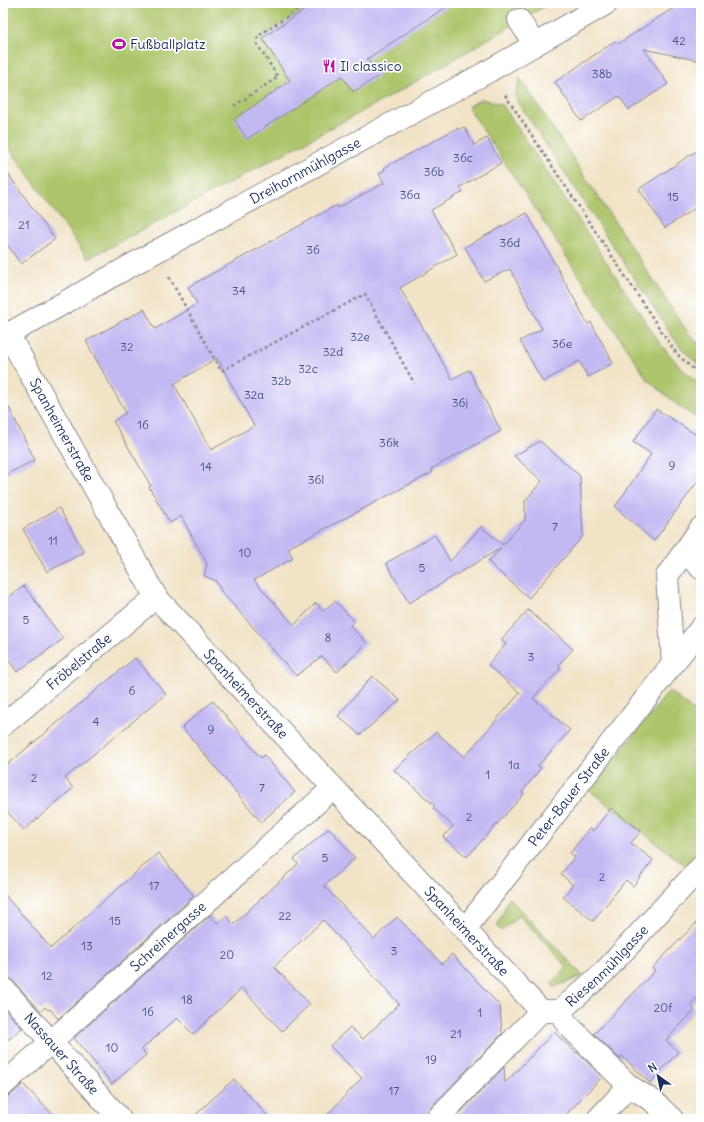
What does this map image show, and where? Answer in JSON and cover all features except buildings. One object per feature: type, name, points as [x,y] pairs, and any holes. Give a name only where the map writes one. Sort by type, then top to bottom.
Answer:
[{"type":"street","name":"Dreihornmühlgasse","points":[[6,336],[155,252],[489,71],[607,3]]},
{"type":"street","points":[[519,20],[535,45]]},
{"type":"street","name":"Spanheimerstraße","points":[[6,336],[156,597],[465,928],[550,1011],[566,1023],[629,1086],[653,1100],[672,1119]]},
{"type":"street","points":[[672,664],[668,576],[701,528]]},
{"type":"street","points":[[685,552],[701,568]]},
{"type":"street","name":"Fröbelstraße","points":[[3,726],[156,597]]},
{"type":"street","name":"Peter-Bauer Straße","points":[[465,928],[701,628]]},
{"type":"street","name":"Schreinergasse","points":[[3,1085],[333,788]]},
{"type":"street","name":"Riesenmühlgasse","points":[[437,1119],[550,1011],[604,972],[701,867]]},
{"type":"street","name":"Nassauer Straße","points":[[3,988],[120,1119]]},
{"type":"street","points":[[598,1119],[629,1086]]},
{"type":"path","points":[[234,106],[278,77],[257,44],[258,36],[308,3]]},
{"type":"path","points":[[489,71],[668,341],[681,358],[701,376]]},
{"type":"path","points":[[155,252],[222,371],[365,294],[414,383]]},
{"type":"green space","points":[[3,3],[550,3],[398,92],[88,259],[3,139]]},
{"type":"green space","points":[[520,78],[686,330],[701,347],[701,367],[682,349],[673,337],[515,97]]},
{"type":"green space","points":[[481,99],[502,104],[661,345],[684,371],[701,385],[701,421],[680,407],[647,379],[468,107]]},
{"type":"green space","points":[[669,691],[701,717],[701,852],[687,867],[590,791]]},
{"type":"green space","points":[[509,898],[583,976],[554,987],[551,983],[567,967],[519,915],[502,931],[497,927]]},
{"type":"place","name":"Fußballplatz","points":[[119,44]]},
{"type":"place","name":"Il classico","points":[[329,66]]}]
